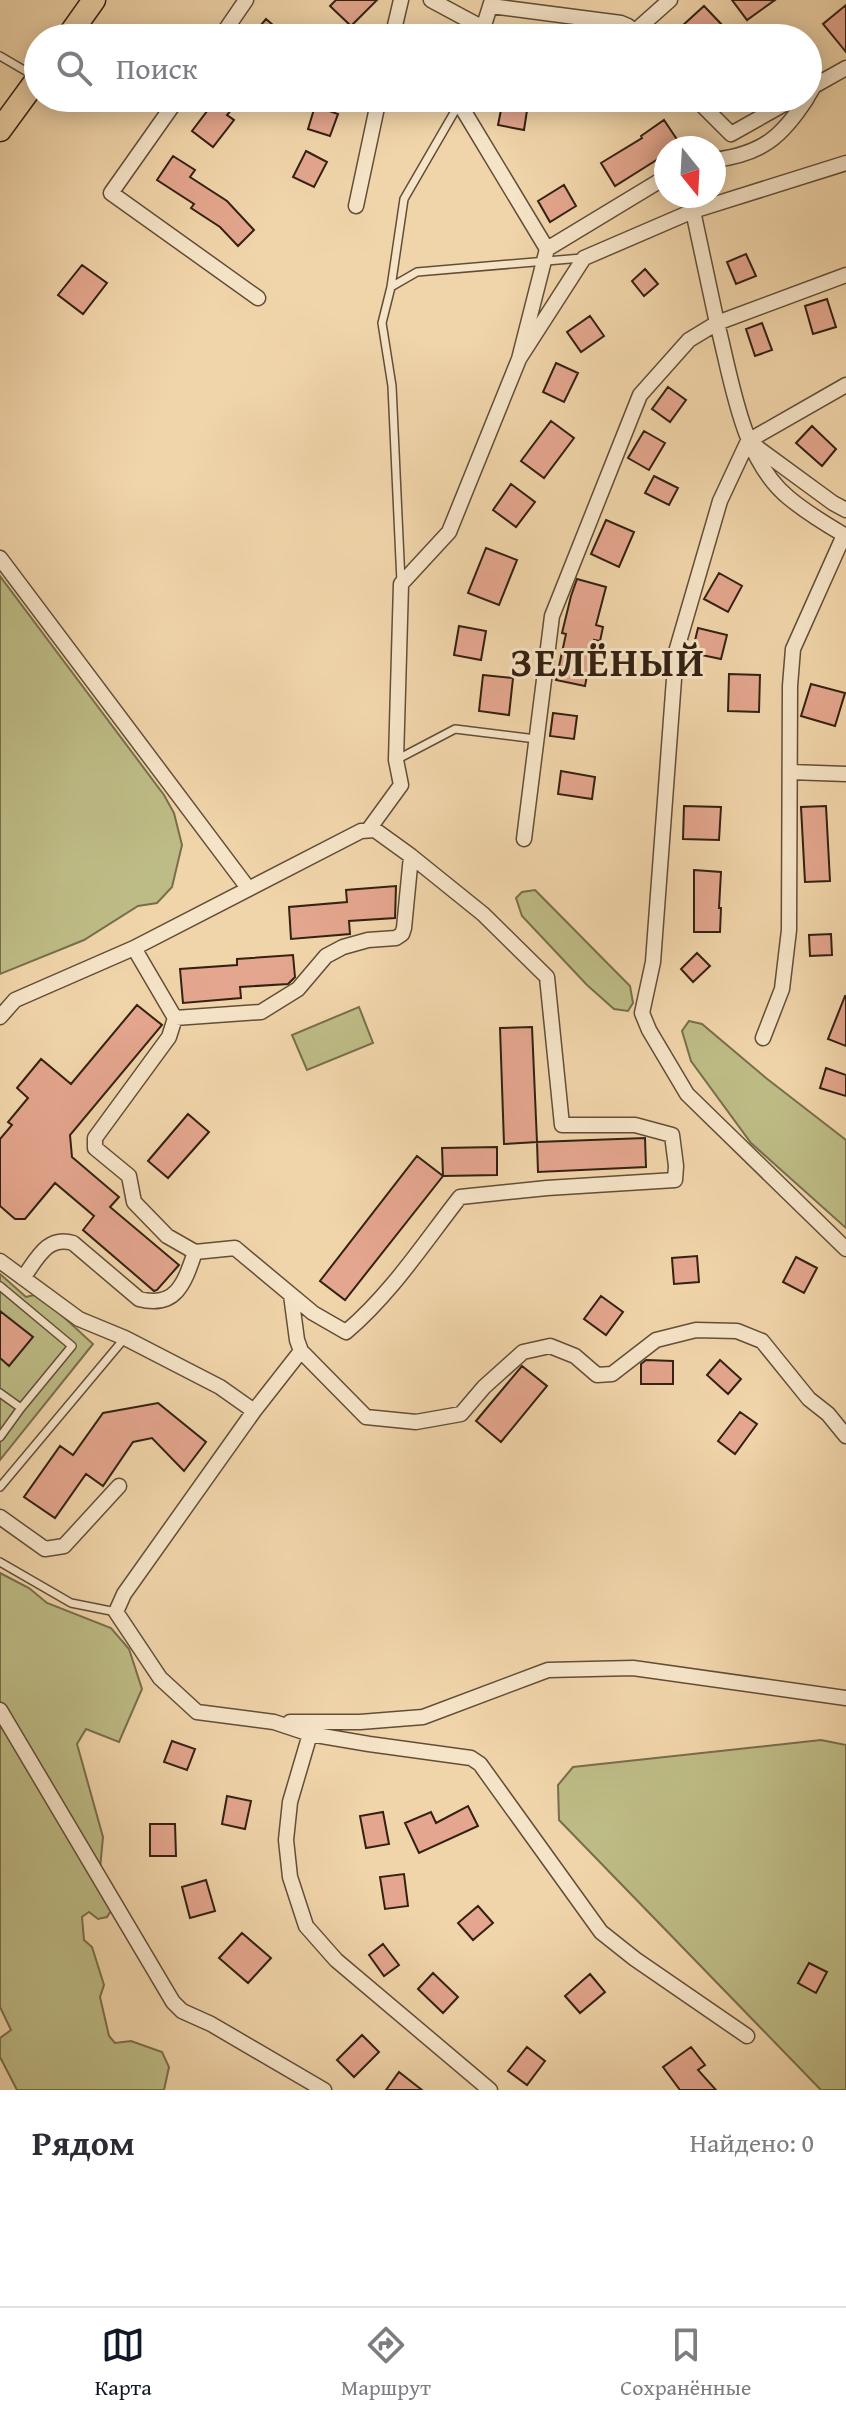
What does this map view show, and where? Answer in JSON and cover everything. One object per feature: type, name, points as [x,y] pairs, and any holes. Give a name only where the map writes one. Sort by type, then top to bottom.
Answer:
[{"type":"main road","points":[[77,24],[94,0]]},
{"type":"main road","points":[[0,130],[24,97]]},
{"type":"street","points":[[230,24],[246,0]]},
{"type":"street","points":[[395,24],[401,0]]},
{"type":"street","points":[[431,0],[468,24]]},
{"type":"street","points":[[647,24],[670,0]]},
{"type":"street","points":[[485,24],[491,3],[623,24]]},
{"type":"street","points":[[822,84],[846,68]]},
{"type":"street","points":[[168,112],[111,193],[258,298]]},
{"type":"street","points":[[356,206],[376,112]]},
{"type":"street","points":[[467,112],[547,255]]},
{"type":"street","points":[[709,112],[731,134],[770,112]]},
{"type":"street","points":[[726,157],[755,150],[773,139],[790,125],[798,112]]},
{"type":"street","points":[[519,359],[584,258],[693,211],[846,163]]},
{"type":"street","points":[[369,829],[401,785],[396,760],[401,584],[449,532],[519,359],[547,255],[654,185]]},
{"type":"street","points":[[693,211],[717,323],[748,441],[764,470],[787,497],[845,536],[793,649],[790,686],[789,930],[782,989],[763,1038]]},
{"type":"street","points":[[524,839],[552,616],[640,395],[689,340],[717,323],[846,275]]},
{"type":"street","points":[[846,385],[748,441],[720,501],[676,652],[653,962],[642,1013],[687,1094],[846,1249]]},
{"type":"street","points":[[748,441],[846,510]]},
{"type":"street","points":[[0,558],[248,888]]},
{"type":"street","points":[[790,772],[846,774]]},
{"type":"street","points":[[0,1017],[15,1000],[134,948],[361,831],[375,830],[483,914],[547,977],[562,1125],[635,1125],[672,1135],[675,1180],[460,1197],[386,1293],[346,1332],[313,1313],[235,1248],[195,1252],[167,1236],[134,1202],[129,1176],[95,1148],[102,1129],[169,1037],[175,1018],[134,948]]},
{"type":"street","points":[[175,1018],[261,1012],[298,989],[326,956],[343,947],[368,940],[396,938],[402,934],[411,856]]},
{"type":"street","points":[[23,1278],[48,1244],[62,1239],[73,1243],[139,1299],[163,1301],[177,1291],[186,1279],[195,1252]]},
{"type":"street","points":[[0,1261],[79,1319],[125,1338],[220,1387],[254,1411]]},
{"type":"street","points":[[291,1295],[301,1351],[366,1417],[416,1422],[461,1414],[484,1387],[523,1352],[550,1346],[575,1356],[597,1375],[612,1374],[656,1340],[696,1330],[737,1331],[762,1341],[809,1399],[828,1414],[846,1436]]},
{"type":"street","points":[[301,1351],[254,1411],[124,1594],[116,1612],[160,1678],[197,1712],[274,1722],[360,1722],[423,1717],[548,1670],[633,1668],[846,1698]]},
{"type":"street","points":[[0,1517],[45,1549],[64,1546],[119,1486]]},
{"type":"street","points":[[0,1710],[173,2002],[182,2011],[211,2024],[324,2090]]},
{"type":"street","points":[[274,1722],[310,1734],[471,1758],[480,1764],[601,1932],[747,2036]]},
{"type":"street","points":[[310,1734],[290,1802],[286,1840],[290,1877],[306,1926],[336,1960],[490,2090]]},
{"type":"lane","points":[[0,56],[24,70]]},
{"type":"lane","points":[[401,584],[392,386],[382,323],[391,287],[404,199],[453,112]]},
{"type":"lane","points":[[391,287],[417,272],[547,255],[584,258]]},
{"type":"lane","points":[[396,760],[455,729],[536,739]]},
{"type":"lane","points":[[0,1286],[72,1346],[0,1437]]},
{"type":"lane","points":[[0,1487],[125,1338]]},
{"type":"lane","points":[[0,1393],[21,1408]]},
{"type":"lane","points":[[0,1562],[71,1603],[116,1612]]},
{"type":"shaded area","points":[[0,576],[164,795],[174,813],[182,845],[172,887],[157,903],[138,906],[84,940],[0,974]]},
{"type":"shaded area","points":[[535,890],[630,986],[633,1003],[628,1011],[614,1009],[587,985],[522,916],[516,898],[522,892]]},
{"type":"shaded area","points":[[359,1007],[373,1043],[307,1070],[292,1035]]},
{"type":"shaded area","points":[[689,1021],[702,1024],[846,1140],[846,1228],[751,1143],[691,1061],[682,1031]]},
{"type":"shaded area","points":[[0,1274],[26,1297],[34,1295],[43,1298],[93,1344],[0,1460]]},
{"type":"shaded area","points":[[0,1573],[29,1588],[47,1603],[111,1628],[129,1649],[142,1689],[119,1742],[86,1729],[77,1744],[103,1837],[99,1879],[112,1909],[107,1917],[98,1919],[89,1912],[82,1917],[84,1940],[92,1947],[104,1985],[100,1997],[109,2036],[115,2043],[131,2041],[162,2052],[169,2067],[164,2090],[17,2090],[0,2057],[0,2038],[11,2030],[0,2007]]},
{"type":"shaded area","points":[[821,1740],[846,1745],[846,2090],[821,2090],[559,1820],[558,1785],[573,1767]]},
{"type":"building","points":[[336,0],[377,0],[353,24],[349,24],[330,6]]},
{"type":"building","points":[[732,0],[775,0],[747,20]]},
{"type":"building","points":[[846,5],[846,52],[823,24]]},
{"type":"building","points":[[704,6],[721,24],[684,24]]},
{"type":"building","points":[[206,112],[229,112],[227,115],[234,120],[213,147],[192,131]]},
{"type":"building","points":[[313,112],[338,114],[330,136],[308,129]]},
{"type":"building","points":[[501,112],[527,112],[524,130],[498,125]]},
{"type":"building","points":[[664,120],[675,136],[654,136],[654,162],[615,186],[601,163]]},
{"type":"building","points":[[306,151],[327,162],[314,187],[293,177]]},
{"type":"building","points":[[173,156],[195,170],[190,177],[227,201],[254,230],[238,246],[220,227],[191,208],[194,204],[157,180]]},
{"type":"building","points":[[564,185],[576,206],[550,222],[538,201]]},
{"type":"building","points":[[746,254],[756,276],[736,284],[727,262]]},
{"type":"building","points":[[82,265],[107,283],[83,314],[58,295]]},
{"type":"building","points":[[645,269],[658,284],[644,296],[632,281]]},
{"type":"building","points":[[827,299],[836,327],[813,334],[805,306]]},
{"type":"building","points":[[590,316],[604,336],[581,352],[567,332]]},
{"type":"building","points":[[762,323],[772,350],[755,356],[746,329]]},
{"type":"building","points":[[556,363],[578,373],[564,402],[543,392]]},
{"type":"building","points":[[668,387],[686,400],[670,422],[652,409]]},
{"type":"building","points":[[551,421],[574,438],[544,478],[521,461]]},
{"type":"building","points":[[812,426],[836,449],[822,466],[796,443]]},
{"type":"building","points":[[644,431],[665,443],[649,470],[628,458]]},
{"type":"building","points":[[654,476],[678,488],[669,505],[645,493]]},
{"type":"building","points":[[511,484],[535,502],[516,527],[493,510]]},
{"type":"building","points":[[606,520],[634,532],[619,567],[591,554]]},
{"type":"building","points":[[486,548],[517,560],[499,605],[468,593]]},
{"type":"building","points":[[719,573],[742,586],[728,612],[704,599]]},
{"type":"building","points":[[577,579],[606,587],[596,625],[603,627],[600,641],[594,640],[585,686],[556,680],[566,634],[562,633]]},
{"type":"building","points":[[459,626],[486,631],[481,660],[454,655]]},
{"type":"building","points":[[698,628],[727,635],[721,659],[692,653]]},
{"type":"building","points":[[729,674],[760,675],[759,712],[728,711]]},
{"type":"building","points":[[483,675],[513,678],[509,715],[479,711]]},
{"type":"building","points":[[811,684],[845,693],[835,726],[801,716]]},
{"type":"building","points":[[553,713],[577,716],[574,739],[550,736]]},
{"type":"building","points":[[561,771],[595,777],[592,799],[558,794]]},
{"type":"building","points":[[684,806],[721,807],[719,840],[683,839]]},
{"type":"building","points":[[826,806],[830,881],[805,882],[801,807]]},
{"type":"building","points":[[694,870],[721,872],[720,932],[694,932]]},
{"type":"building","points":[[396,886],[395,918],[349,921],[350,934],[291,939],[289,907],[347,902],[346,890]]},
{"type":"building","points":[[831,934],[832,955],[810,956],[809,935]]},
{"type":"building","points":[[697,953],[710,966],[693,982],[681,969]]},
{"type":"building","points":[[293,955],[295,977],[288,984],[240,987],[241,998],[183,1003],[180,969],[237,965],[237,959]]},
{"type":"building","points":[[846,996],[846,1046],[828,1039]]},
{"type":"building","points":[[137,1005],[162,1025],[70,1135],[72,1157],[119,1197],[110,1207],[179,1265],[154,1291],[83,1230],[94,1216],[55,1183],[25,1219],[15,1219],[0,1206],[0,1139],[12,1125],[8,1122],[28,1098],[17,1088],[41,1059],[71,1084]]},
{"type":"building","points":[[532,1027],[537,1142],[504,1144],[500,1028]]},
{"type":"building","points":[[826,1068],[846,1075],[846,1096],[820,1088]]},
{"type":"building","points":[[188,1114],[209,1132],[168,1178],[148,1161]]},
{"type":"building","points":[[645,1138],[646,1167],[538,1172],[537,1142]]},
{"type":"building","points":[[497,1147],[497,1175],[443,1176],[442,1148]]},
{"type":"building","points":[[417,1156],[443,1176],[345,1300],[320,1281]]},
{"type":"building","points":[[697,1256],[699,1282],[674,1284],[672,1258]]},
{"type":"building","points":[[796,1257],[817,1268],[804,1293],[783,1282]]},
{"type":"building","points":[[601,1296],[623,1312],[606,1335],[584,1319]]},
{"type":"building","points":[[0,1311],[33,1337],[9,1366],[0,1358]]},
{"type":"building","points":[[646,1360],[673,1361],[673,1384],[641,1384],[641,1364]]},
{"type":"building","points":[[720,1360],[741,1379],[728,1394],[707,1375]]},
{"type":"building","points":[[522,1366],[547,1386],[501,1442],[476,1421]]},
{"type":"building","points":[[158,1403],[206,1442],[184,1471],[152,1438],[133,1442],[103,1486],[86,1474],[55,1518],[24,1497],[60,1446],[73,1455],[103,1413]]},
{"type":"building","points":[[740,1412],[757,1424],[735,1454],[718,1441]]},
{"type":"building","points":[[172,1741],[195,1749],[187,1770],[164,1762]]},
{"type":"building","points":[[227,1796],[251,1801],[245,1829],[222,1824]]},
{"type":"building","points":[[468,1806],[478,1826],[419,1853],[405,1823],[431,1812],[436,1823]]},
{"type":"building","points":[[383,1812],[389,1844],[366,1848],[360,1816]]},
{"type":"building","points":[[150,1824],[175,1824],[176,1856],[150,1856]]},
{"type":"building","points":[[404,1874],[408,1906],[385,1909],[380,1877]]},
{"type":"building","points":[[206,1880],[215,1911],[190,1918],[182,1887]]},
{"type":"building","points":[[478,1906],[493,1923],[473,1940],[458,1923]]},
{"type":"building","points":[[242,1933],[271,1958],[248,1983],[219,1958]]},
{"type":"building","points":[[383,1944],[399,1965],[384,1976],[369,1955]]},
{"type":"building","points":[[809,1963],[827,1972],[816,1993],[798,1983]]},
{"type":"building","points":[[433,1973],[458,1997],[443,2013],[418,1989]]},
{"type":"building","points":[[590,1974],[605,1992],[580,2013],[565,1996]]},
{"type":"building","points":[[362,2035],[379,2052],[354,2077],[337,2060]]},
{"type":"building","points":[[527,2047],[545,2061],[527,2085],[508,2071]]},
{"type":"building","points":[[691,2047],[705,2065],[698,2070],[716,2090],[680,2090],[663,2067]]},
{"type":"building","points":[[399,2072],[422,2090],[386,2090]]},
{"type":"district","name":"ЗЕЛЁНЫЙ","points":[[608,662]]}]
